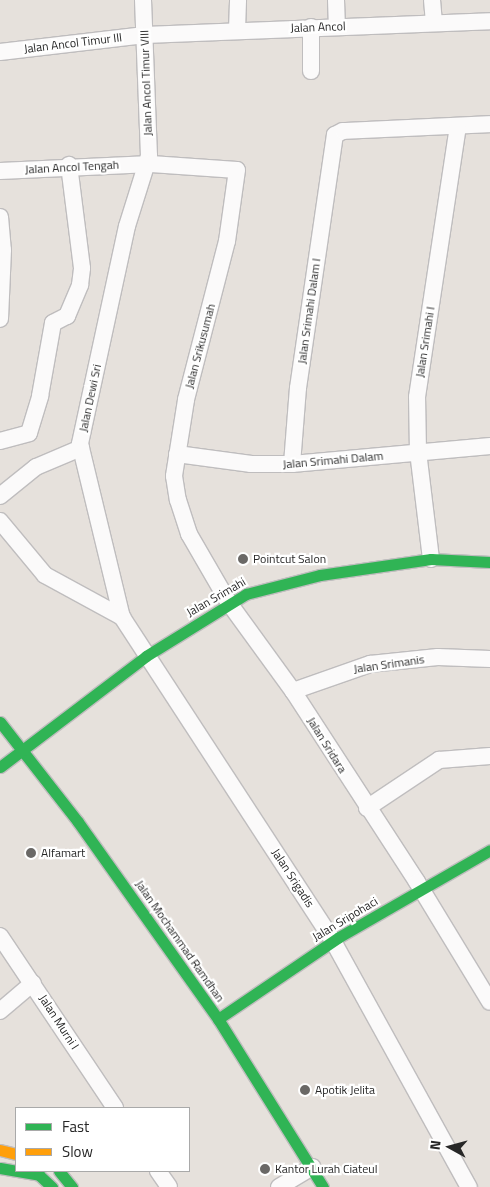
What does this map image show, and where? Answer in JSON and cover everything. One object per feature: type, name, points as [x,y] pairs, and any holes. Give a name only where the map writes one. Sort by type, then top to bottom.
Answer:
[{"type":"street","name":"Jalan Ancol Timur VIII","points":[[143,0],[149,156],[144,164]]},
{"type":"street","points":[[237,30],[238,0]]},
{"type":"street","points":[[336,0],[337,26]]},
{"type":"street","points":[[432,0],[434,23]]},
{"type":"street","name":"Jalan Ancol","points":[[145,35],[490,21]]},
{"type":"street","points":[[310,27],[311,71]]},
{"type":"street","name":"Jalan Ancol Timur III","points":[[0,52],[145,35]]},
{"type":"street","name":"Jalan Srimahi Dalam I","points":[[292,464],[298,388],[333,141],[340,132],[490,124]]},
{"type":"street","name":"Jalan Srimahi I","points":[[431,559],[418,452],[417,397],[458,126]]},
{"type":"street","name":"Jalan Ancol Tengah","points":[[0,171],[69,165],[144,164]]},
{"type":"street","name":"Jalan Dewi Sri","points":[[144,164],[127,226],[81,448],[122,617],[146,656]]},
{"type":"street","name":"Jalan Srikusumah","points":[[144,164],[230,168],[237,170],[238,176],[227,241],[186,400],[177,454],[175,490],[189,534],[229,603]]},
{"type":"street","points":[[0,441],[29,433],[40,396],[52,322],[67,316],[80,285],[82,268],[69,165]]},
{"type":"street","points":[[0,216],[4,250],[0,319]]},
{"type":"street","name":"Jalan Srimahi Dalam","points":[[177,454],[251,464],[292,464],[490,446]]},
{"type":"street","points":[[0,496],[36,467],[81,448]]},
{"type":"street","points":[[0,521],[45,575],[122,617]]},
{"type":"street","name":"Jalan Srimahi","points":[[0,767],[146,656],[246,594],[273,585],[320,574],[431,559],[490,562]]},
{"type":"street","name":"Jalan Sridara","points":[[229,603],[293,691],[367,808],[422,889],[490,1002]]},
{"type":"street","name":"Jalan Srigadis","points":[[146,656],[333,941],[469,1187]]},
{"type":"street","name":"Jalan Srimanis","points":[[293,691],[370,664],[438,657],[490,659]]},
{"type":"street","name":"Jalan Mochammad Ramdhan","points":[[0,722],[78,822],[218,1019],[323,1187]]},
{"type":"street","points":[[367,808],[439,760],[490,756]]},
{"type":"street","name":"Jalan Sripohaci","points":[[218,1019],[333,941],[490,850]]},
{"type":"street","name":"Jalan Murni I","points":[[0,936],[34,983],[114,1107]]},
{"type":"street","points":[[0,1011],[34,983]]},
{"type":"street","points":[[0,1150],[15,1154]]},
{"type":"street","points":[[279,1187],[312,1167]]},
{"type":"street","points":[[0,1168],[15,1170]]},
{"type":"street","points":[[59,1172],[72,1187]]},
{"type":"street","points":[[159,1172],[169,1187]]},
{"type":"street","points":[[40,1173],[52,1187]]},
{"type":"traffic: fast","points":[[0,767],[146,656],[246,594],[320,575],[431,559],[490,562]]},
{"type":"traffic: fast","points":[[0,722],[78,822],[218,1019],[323,1187]]},
{"type":"traffic: fast","points":[[218,1019],[339,937],[490,850]]},
{"type":"traffic: fast","points":[[0,1168],[15,1171]]},
{"type":"traffic: fast","points":[[22,1172],[39,1175],[52,1187]]},
{"type":"traffic: fast","points":[[60,1172],[72,1187]]},
{"type":"traffic: slow","points":[[0,1150],[15,1154]]},
{"type":"place","name":"Pointcut Salon","points":[[243,559]]},
{"type":"place","name":"Alfamart","points":[[31,853]]},
{"type":"place","name":"Apotik Jelita","points":[[305,1090]]},
{"type":"place","name":"Kantor Lurah Ciateul","points":[[265,1169]]}]
